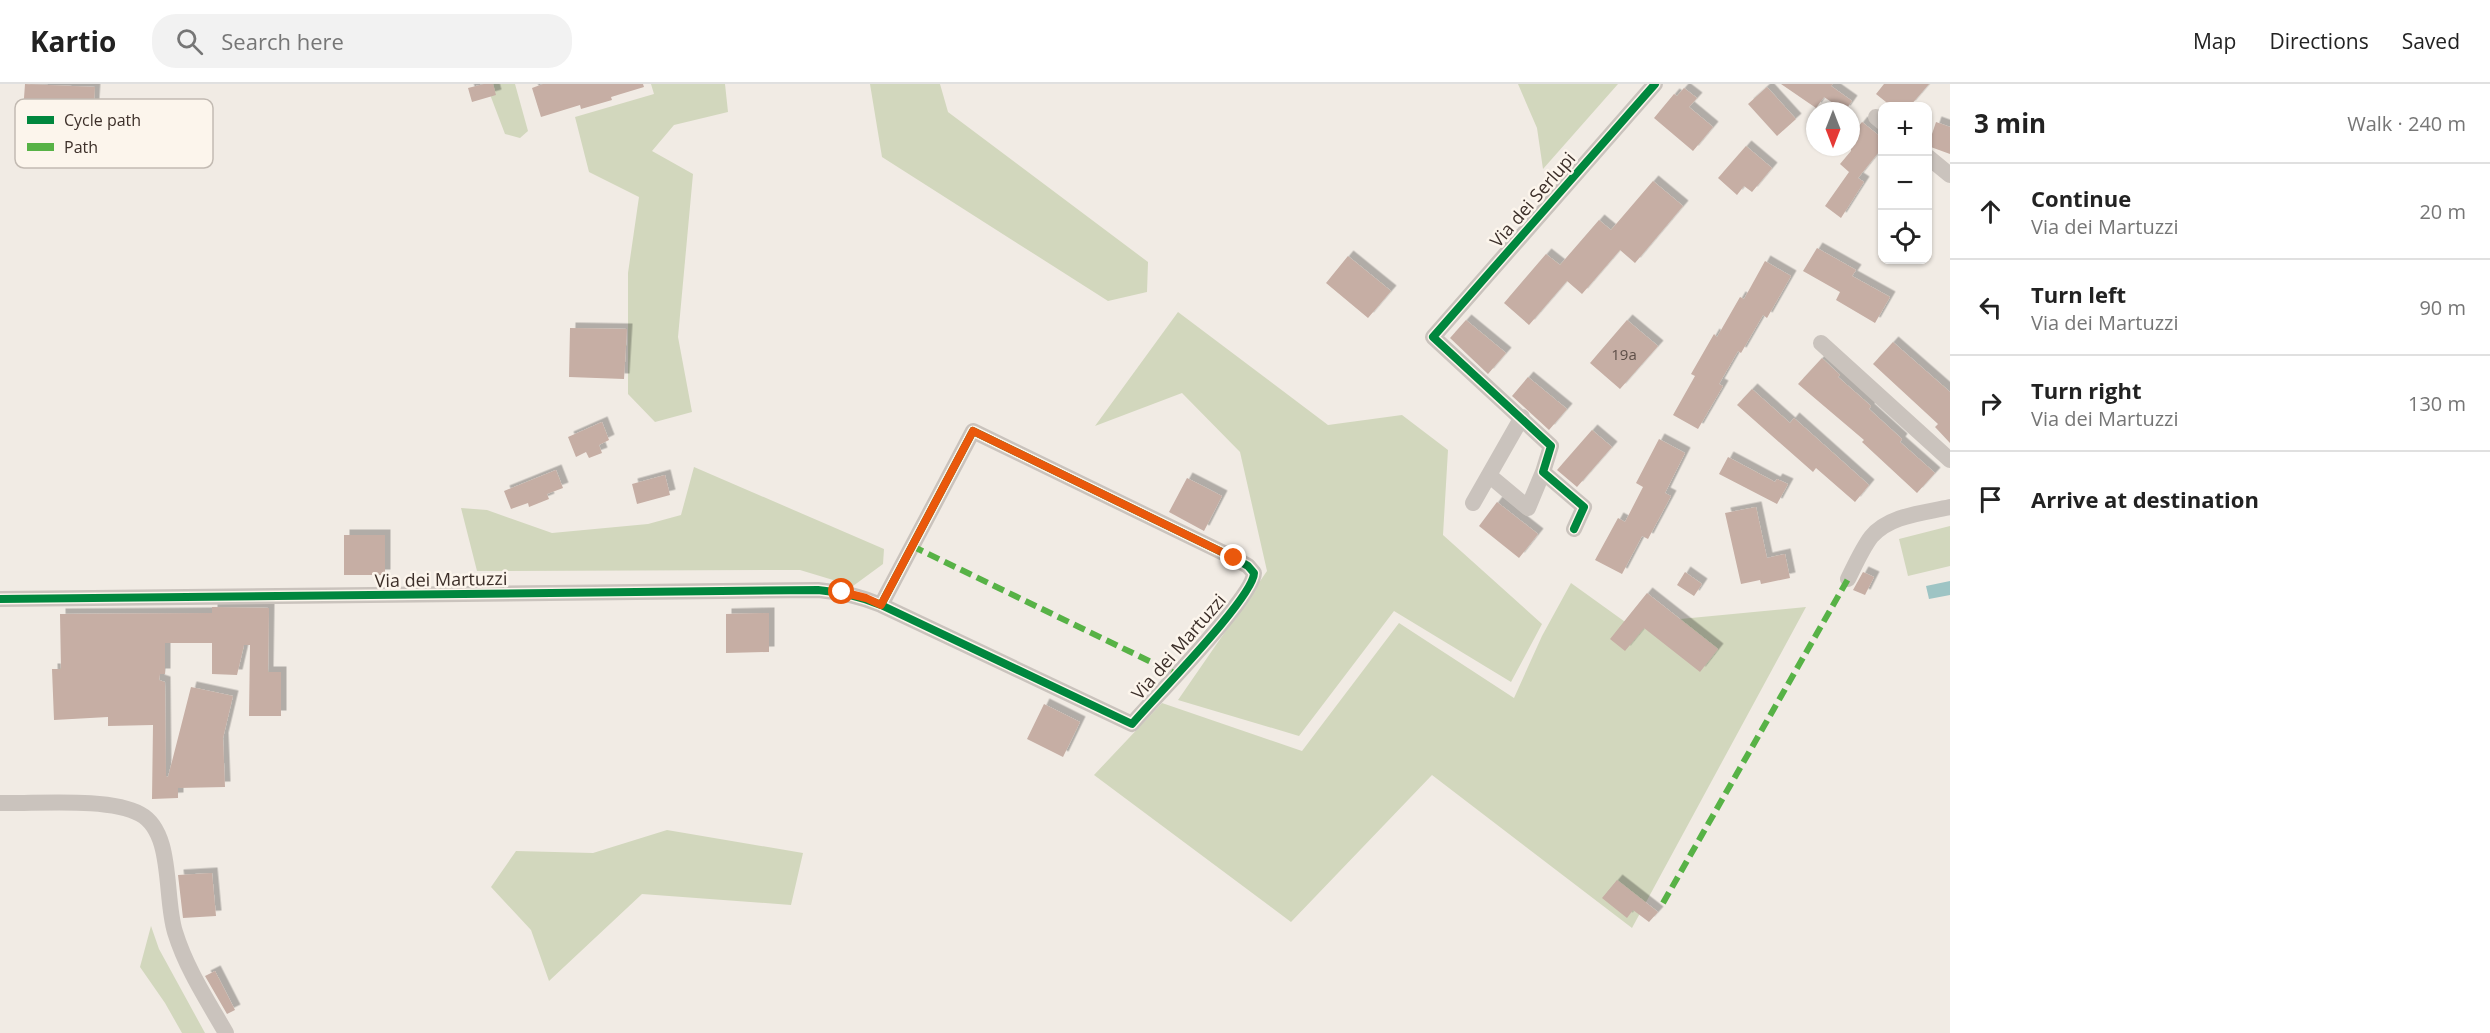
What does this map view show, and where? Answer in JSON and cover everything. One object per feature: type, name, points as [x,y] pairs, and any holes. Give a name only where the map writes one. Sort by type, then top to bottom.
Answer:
[{"type":"street","name":"Via dei Serlupi","points":[[1522,417],[1433,337],[1655,84]]},
{"type":"street","points":[[1932,160],[1950,175]]},
{"type":"street","points":[[1821,343],[1950,460]]},
{"type":"street","points":[[1473,503],[1522,417],[1551,446],[1528,508],[1490,476]]},
{"type":"street","name":"Via dei Martuzzi","points":[[0,599],[818,590],[842,592],[866,598],[1132,724],[1234,608],[1251,585],[1254,573],[1248,566],[1234,558],[973,431],[881,605]]},
{"type":"street","points":[[1543,472],[1584,507],[1574,530]]},
{"type":"street","points":[[1848,579],[1864,548],[1881,528],[1905,517],[1950,507]]},
{"type":"street","points":[[0,803],[111,805],[138,813],[154,825],[162,843],[168,902],[174,930],[185,959],[226,1033]]},
{"type":"green space","points":[[486,84],[515,84],[528,131],[520,138],[505,134]]},
{"type":"green space","points":[[651,84],[725,84],[728,112],[674,125],[652,151],[693,174],[678,337],[692,412],[655,422],[628,394],[628,273],[639,197],[589,172],[575,117],[654,94]]},
{"type":"green space","points":[[870,84],[940,84],[948,112],[1148,262],[1147,292],[1108,301],[882,157]]},
{"type":"green space","points":[[1518,84],[1618,84],[1543,169],[1537,128]]},
{"type":"green space","points":[[1178,312],[1328,425],[1402,415],[1448,450],[1443,535],[1542,624],[1511,682],[1394,611],[1299,736],[1178,700],[1267,571],[1240,452],[1182,393],[1095,426]]},
{"type":"green space","points":[[694,467],[884,549],[883,564],[853,586],[800,570],[477,571],[461,508],[487,510],[552,533],[648,524],[681,515]]},
{"type":"green space","points":[[1950,526],[1950,566],[1908,576],[1899,539]]},
{"type":"green space","points":[[1571,583],[1628,624],[1806,607],[1632,928],[1432,775],[1291,922],[1094,775],[1162,703],[1302,751],[1399,623],[1514,698],[1542,636]]},
{"type":"green space","points":[[667,830],[803,853],[791,905],[642,894],[549,981],[531,930],[491,887],[516,851],[593,853]]},
{"type":"green space","points":[[151,926],[159,949],[205,1033],[182,1033],[140,967]]},
{"type":"water","points":[[1950,581],[1950,595],[1929,599],[1926,586]]},
{"type":"building","points":[[25,84],[95,87],[94,99],[24,99]]},
{"type":"building","points":[[493,84],[496,95],[472,102],[468,88]]},
{"type":"building","points":[[543,84],[643,84],[644,87],[611,97],[612,100],[581,109],[580,105],[541,117],[532,88]]},
{"type":"building","points":[[1781,84],[1833,84],[1831,86],[1852,101],[1832,102],[1824,97],[1820,102],[1807,102]]},
{"type":"building","points":[[1884,84],[1929,84],[1913,102],[1886,102],[1876,94]]},
{"type":"building","points":[[1767,87],[1796,119],[1777,136],[1748,104]]},
{"type":"building","points":[[1684,88],[1697,98],[1689,107],[1713,127],[1693,151],[1654,118],[1674,94],[1677,96]]},
{"type":"building","points":[[1862,122],[1878,135],[1878,153],[1858,178],[1864,182],[1841,218],[1825,206],[1849,172],[1840,164],[1847,156],[1860,156],[1860,125]]},
{"type":"building","points":[[1936,122],[1950,127],[1950,154],[1932,147],[1932,134]]},
{"type":"building","points":[[1746,146],[1772,168],[1752,192],[1744,186],[1737,195],[1718,178]]},
{"type":"building","points":[[1653,181],[1683,206],[1635,263],[1620,250],[1582,294],[1567,281],[1529,325],[1504,303],[1546,254],[1560,265],[1599,220],[1611,230]]},
{"type":"building","points":[[1817,248],[1856,270],[1852,276],[1890,297],[1875,323],[1836,300],[1840,292],[1803,271]]},
{"type":"building","points":[[1348,256],[1391,291],[1368,318],[1326,283]]},
{"type":"building","points":[[1765,261],[1791,276],[1767,318],[1763,315],[1741,353],[1738,351],[1719,384],[1723,386],[1698,429],[1673,415],[1695,376],[1691,374],[1714,334],[1717,337],[1740,297],[1744,299]]},
{"type":"building","points":[[1466,320],[1506,353],[1488,374],[1450,338]]},
{"type":"building","points":[[1627,320],[1658,346],[1620,389],[1590,363]]},
{"type":"building","points":[[570,328],[627,329],[624,379],[569,377]]},
{"type":"building","points":[[1893,342],[1950,392],[1950,443],[1935,427],[1938,424],[1873,364]]},
{"type":"building","points":[[1822,358],[1840,375],[1838,377],[1871,406],[1869,409],[1902,439],[1900,442],[1935,473],[1917,493],[1862,442],[1864,440],[1798,384]]},
{"type":"building","points":[[1528,377],[1567,409],[1549,430],[1512,396]]},
{"type":"building","points":[[1752,389],[1790,423],[1794,418],[1869,485],[1855,502],[1816,468],[1813,472],[1737,405]]},
{"type":"building","points":[[602,422],[609,440],[599,445],[602,453],[589,458],[586,452],[576,457],[568,437]]},
{"type":"building","points":[[1592,430],[1612,447],[1577,487],[1557,470]]},
{"type":"building","points":[[1659,439],[1685,453],[1665,493],[1671,496],[1648,539],[1642,536],[1622,574],[1595,560],[1618,518],[1625,522],[1643,487],[1636,483]]},
{"type":"building","points":[[1728,457],[1775,482],[1777,479],[1788,484],[1777,504],[1719,474]]},
{"type":"building","points":[[556,470],[563,488],[547,494],[549,499],[529,507],[528,503],[511,509],[504,491]]},
{"type":"building","points":[[665,475],[670,495],[637,504],[632,484]]},
{"type":"building","points":[[1187,478],[1222,496],[1204,531],[1169,512]]},
{"type":"building","points":[[1497,502],[1538,534],[1519,558],[1479,526]]},
{"type":"building","points":[[1756,507],[1767,558],[1785,554],[1790,578],[1761,584],[1760,580],[1741,584],[1725,513]]},
{"type":"building","points":[[344,535],[385,535],[385,575],[344,575]]},
{"type":"building","points":[[1685,572],[1702,584],[1694,596],[1677,585]]},
{"type":"building","points":[[1863,572],[1874,577],[1865,595],[1853,590]]},
{"type":"building","points":[[1647,593],[1718,649],[1700,672],[1644,628],[1625,651],[1610,639]]},
{"type":"building","points":[[212,607],[269,608],[268,672],[281,672],[281,716],[249,716],[250,645],[244,645],[237,675],[212,674],[212,643],[165,643],[165,674],[160,674],[159,680],[165,682],[166,776],[168,777],[191,687],[233,696],[223,738],[225,787],[178,788],[178,798],[152,799],[153,725],[108,726],[108,717],[54,720],[52,669],[61,669],[60,614],[212,613]]},
{"type":"building","points":[[769,613],[769,652],[726,653],[726,614]]},
{"type":"building","points":[[1044,704],[1080,722],[1063,757],[1027,739]]},
{"type":"building","points":[[212,873],[216,916],[183,918],[178,875]]},
{"type":"building","points":[[1617,880],[1658,912],[1649,922],[1633,910],[1627,918],[1602,898]]},
{"type":"building","points":[[215,971],[235,1010],[227,1014],[205,976]]},
{"type":"marked path","points":[[912,546],[1176,674]]},
{"type":"marked path","points":[[1663,903],[1848,579]]},
{"type":"cycle path","points":[[1574,529],[1584,507],[1543,472],[1551,446],[1433,337],[1655,84]]},
{"type":"cycle path","points":[[0,599],[818,590],[842,593],[881,605],[1132,724],[1221,625],[1250,585],[1254,573],[1248,566],[1234,558],[973,431],[881,605]]},
{"type":"route","points":[[842,592],[866,598],[881,605],[973,431],[1234,558]]}]
